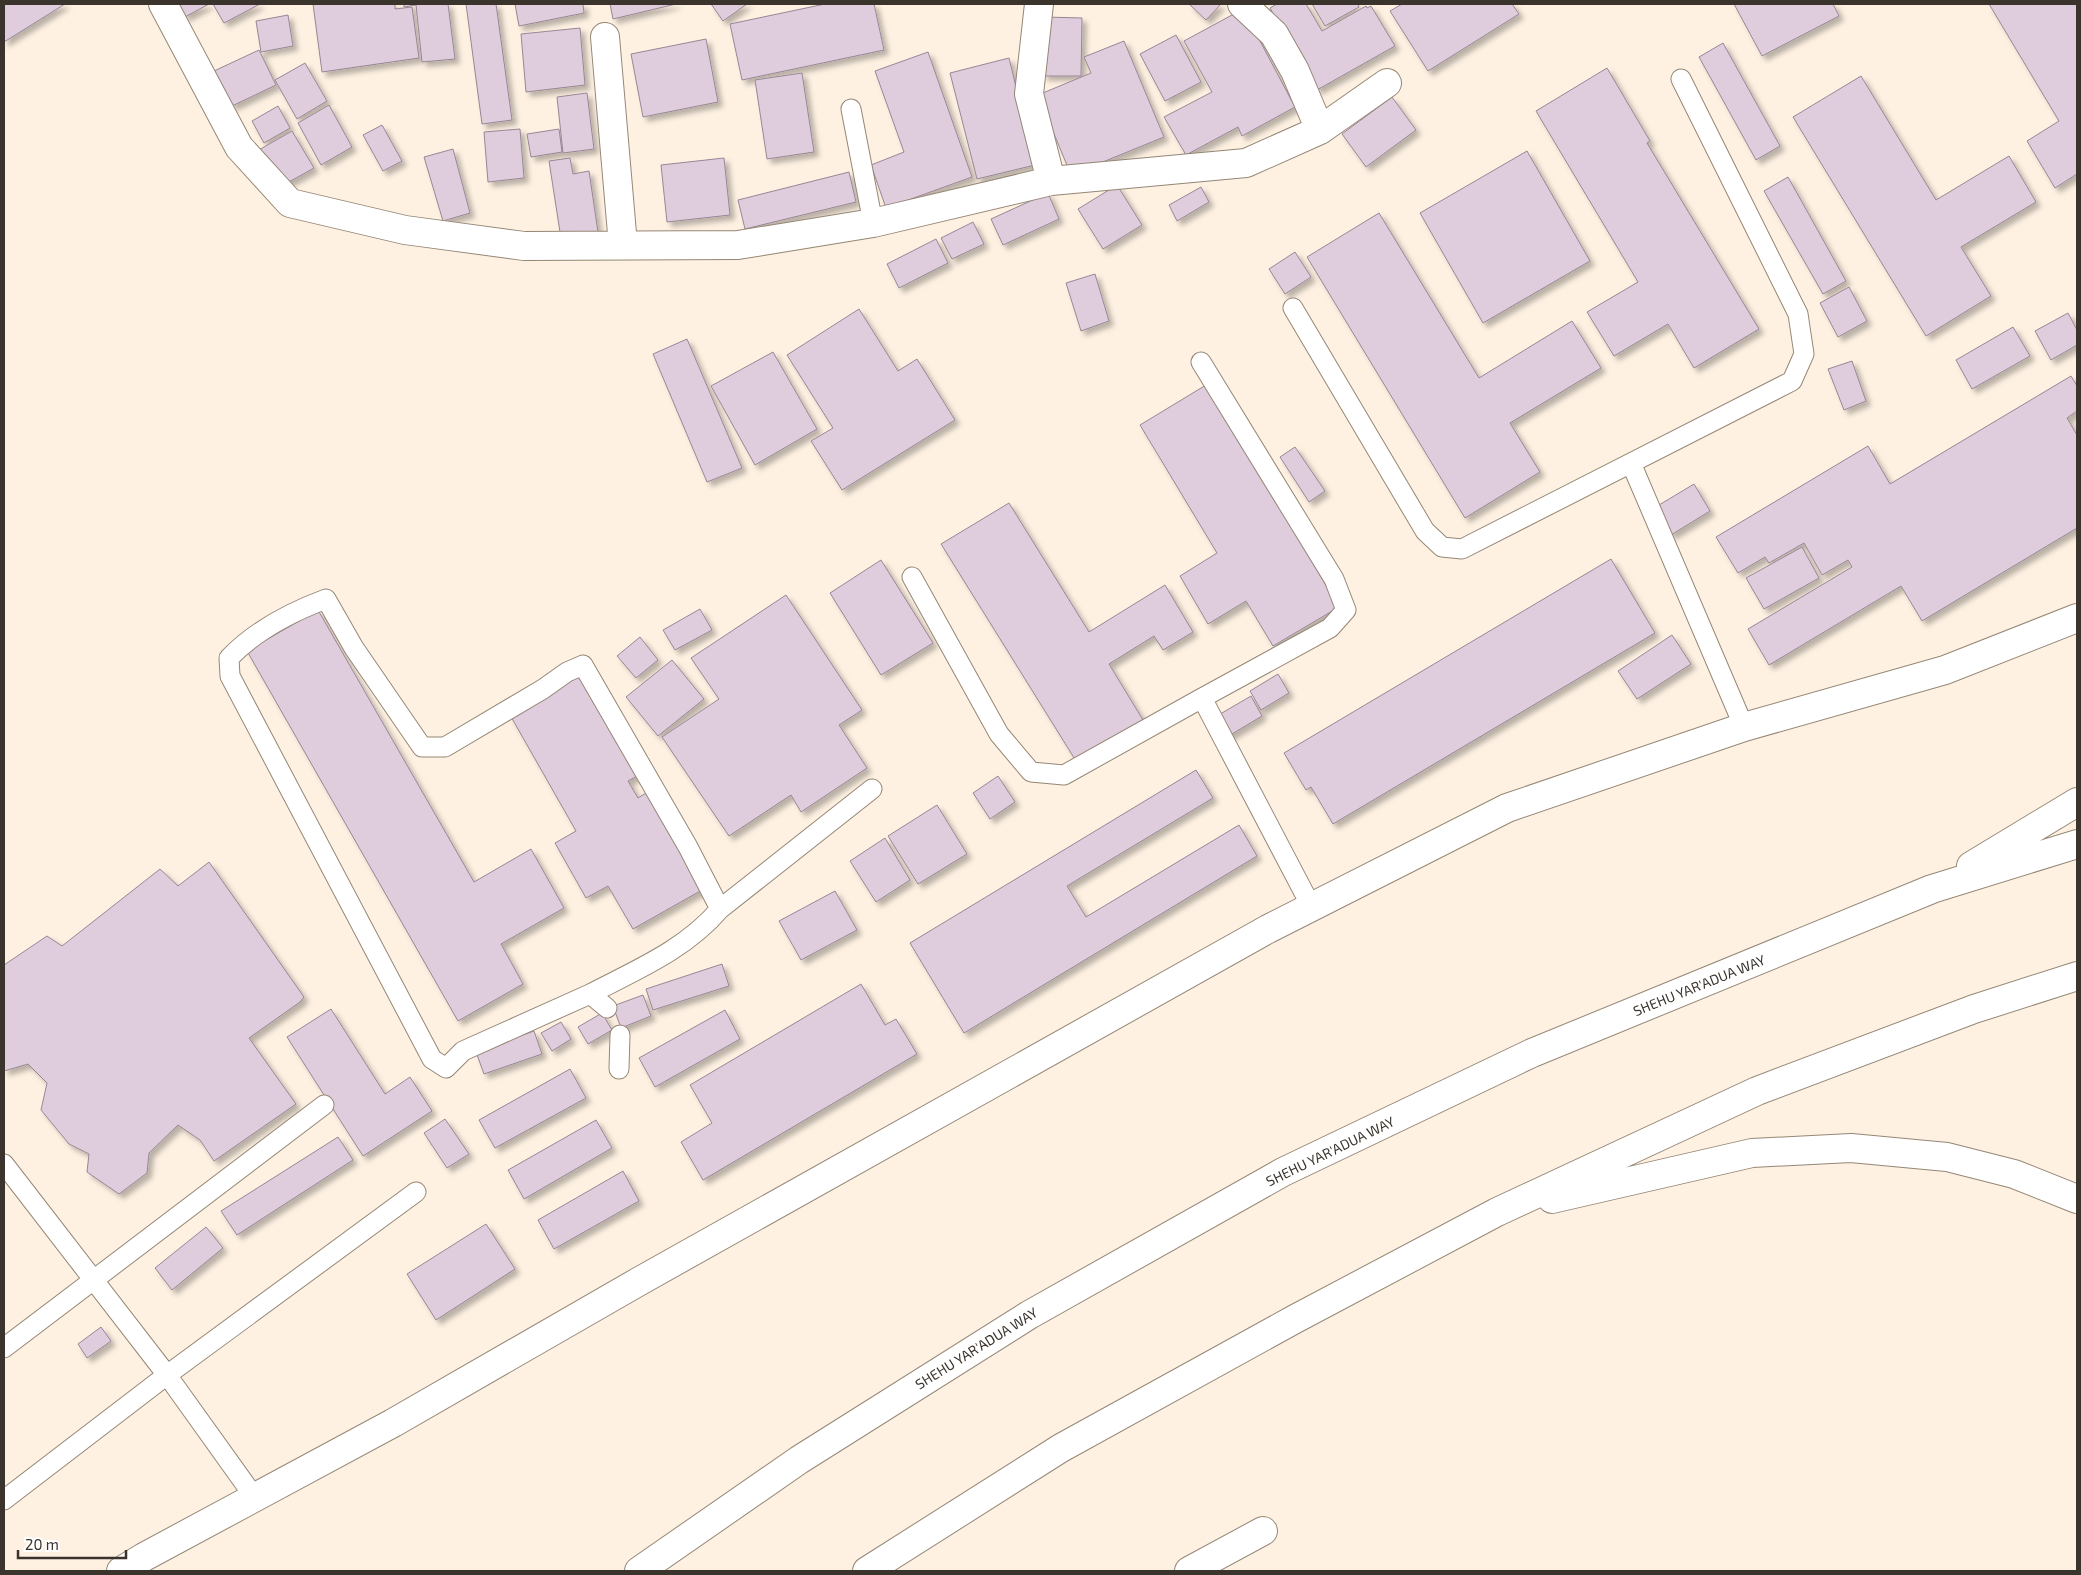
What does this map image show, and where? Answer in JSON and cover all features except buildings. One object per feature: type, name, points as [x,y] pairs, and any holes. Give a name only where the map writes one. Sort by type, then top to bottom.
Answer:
[{"type":"main road","points":[[163,4],[239,147],[290,203],[405,230],[515,244],[738,245],[873,223],[1051,181],[1246,163],[1320,130],[1388,83]]},
{"type":"main road","points":[[1039,4],[1029,94],[1051,181]]},
{"type":"main road","points":[[1242,4],[1274,34],[1295,71],[1320,130]]},
{"type":"main road","points":[[605,37],[623,245]]},
{"type":"main road","points":[[121,1571],[393,1424],[638,1282],[1268,929],[1507,808],[1744,727],[1945,670],[2077,618]]},
{"type":"main road","points":[[1932,889],[2077,802]]},
{"type":"main road","name":"SHEHU YAR'ADUA WAY","points":[[640,1571],[799,1460],[1029,1315],[1283,1172],[1532,1053],[1932,889],[2077,844]]},
{"type":"main road","points":[[866,1571],[1061,1448],[1295,1319],[1497,1212],[1757,1090],[1974,1009],[2077,976]]},
{"type":"main road","points":[[1497,1212],[1752,1152],[1851,1148],[1947,1157],[2014,1174],[2077,1199]]},
{"type":"main road","points":[[1189,1571],[1263,1531]]},
{"type":"lane","points":[[1293,308],[1425,530],[1442,547],[1462,549],[1792,381],[1804,354],[1798,314],[1681,79]]},
{"type":"lane","points":[[851,109],[873,223]]},
{"type":"lane","points":[[912,577],[999,734],[1031,772],[1064,775],[1330,628],[1346,610],[1334,579],[1202,362]]},
{"type":"lane","points":[[1631,463],[1744,727]]},
{"type":"lane","points":[[720,909],[688,847],[583,665],[567,672],[543,689],[445,747],[422,747],[354,648],[326,599],[301,608],[245,642],[229,658],[230,676],[432,1059],[446,1068],[463,1051],[590,994],[677,948],[705,927],[720,909],[872,789]]},
{"type":"lane","points":[[1202,698],[1311,906]]},
{"type":"lane","points":[[590,994],[607,1008]]},
{"type":"lane","points":[[618,1069],[620,1035]]},
{"type":"lane","points":[[4,1348],[324,1105]]},
{"type":"lane","points":[[4,1164],[167,1375],[254,1498]]},
{"type":"lane","points":[[4,1500],[167,1375],[416,1192]]}]
